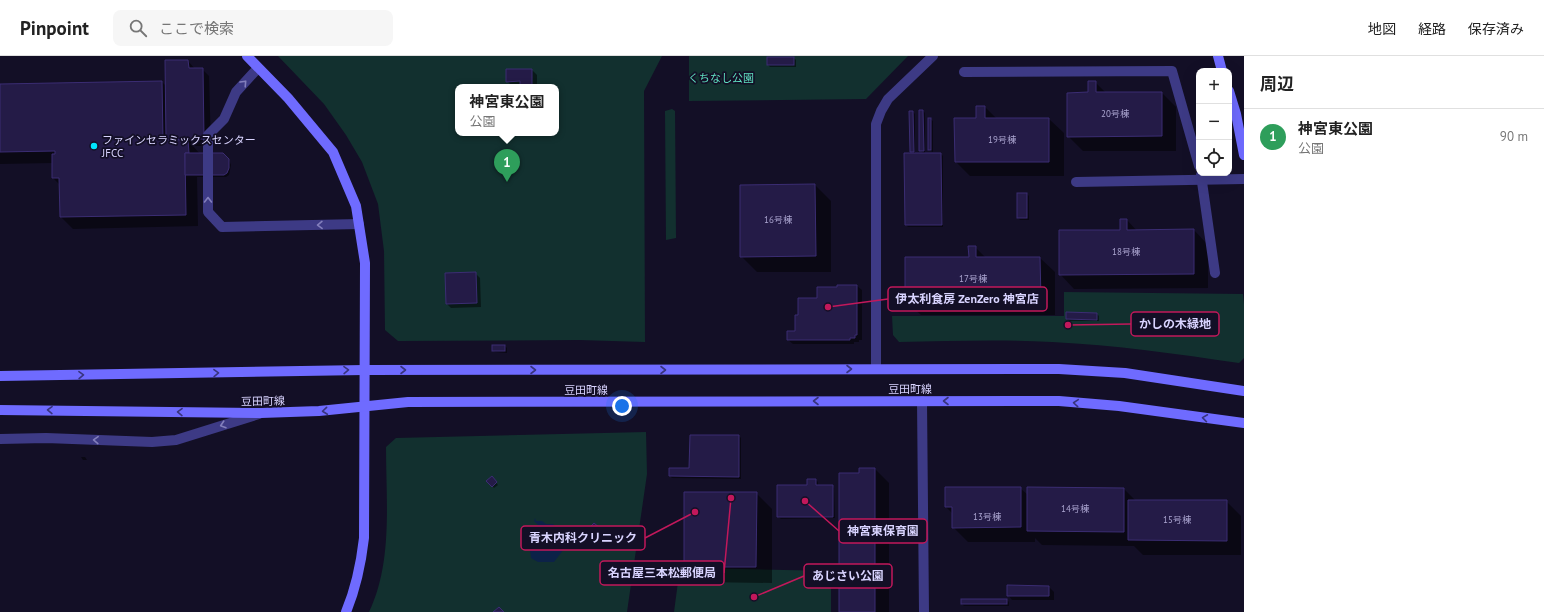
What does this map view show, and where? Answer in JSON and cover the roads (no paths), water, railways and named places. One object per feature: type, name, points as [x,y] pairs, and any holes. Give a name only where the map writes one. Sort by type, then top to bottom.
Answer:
[{"type":"street","points":[[247,56],[288,98],[333,152],[356,206],[365,262],[364,538],[361,563],[355,588],[346,612]]},
{"type":"street","points":[[876,369],[876,124],[881,111],[888,100],[933,56]]},
{"type":"street","points":[[1218,56],[1221,68]]},
{"type":"street","points":[[258,68],[236,92],[224,119],[208,135],[208,212],[222,227],[359,224]]},
{"type":"street","points":[[964,72],[1172,71],[1196,155]]},
{"type":"street","points":[[1232,101],[1244,155]]},
{"type":"street","points":[[1202,176],[1215,273]]},
{"type":"street","points":[[1076,182],[1202,176],[1244,179]]},
{"type":"street","name":"豆田町線","points":[[0,376],[364,370],[1059,369],[1125,373],[1244,391]]},
{"type":"street","points":[[922,401],[924,612]]},
{"type":"street","name":"豆田町線","points":[[0,410],[260,413],[318,411],[408,402],[1059,401],[1119,406],[1244,423]]},
{"type":"street","points":[[0,439],[46,438],[152,442],[176,440],[260,413]]},
{"type":"water","points":[[535,518],[536,521],[542,521],[546,524],[553,524],[564,536],[564,549],[554,562],[538,562],[531,558],[530,550],[521,543],[521,538],[530,531],[542,542],[540,545],[541,549],[550,549],[557,544],[557,539],[553,535],[548,535],[534,521]]},
{"type":"place","name":"ファインセラミックスセンター JFCC","points":[[94,146]]},
{"type":"place","name":"神宮東公園","points":[[507,182]]},
{"type":"place","name":"伊太利食房 ZenZero 神宮店","points":[[828,307]]},
{"type":"place","name":"かしの木緑地","points":[[1068,325]]},
{"type":"place","name":"名古屋三本松郵便局","points":[[731,498]]},
{"type":"place","name":"神宮東保育園","points":[[805,501]]},
{"type":"place","name":"青木内科クリニック","points":[[695,512]]},
{"type":"place","name":"あじさい公園","points":[[754,597]]},
{"type":"park label","name":"くちなし公園","points":[[721,78]]}]
